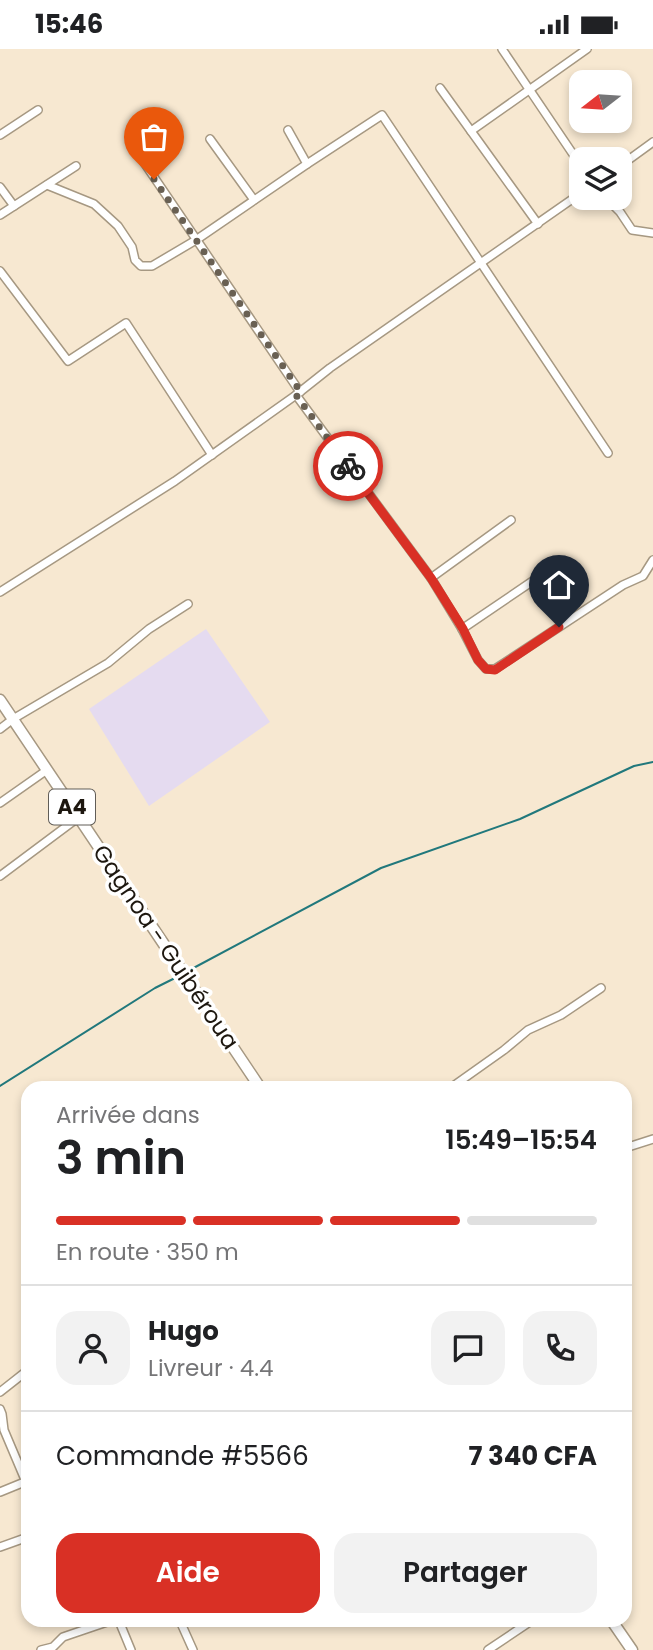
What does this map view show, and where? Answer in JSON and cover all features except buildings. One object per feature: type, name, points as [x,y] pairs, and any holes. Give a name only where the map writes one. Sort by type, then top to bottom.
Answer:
[{"type":"main road","name":"Gagnoa - Guibéroua","points":[[0,700],[256,1081]]},
{"type":"main road","points":[[616,1627],[632,1650]]},
{"type":"street","points":[[502,49],[569,148]]},
{"type":"street","points":[[471,131],[587,49]]},
{"type":"street","points":[[440,88],[538,224]]},
{"type":"street","points":[[0,135],[38,110]]},
{"type":"street","points":[[47,185],[94,204],[118,226],[132,247],[135,260],[141,266],[152,266],[382,115],[608,453]]},
{"type":"street","points":[[288,130],[307,164]]},
{"type":"street","points":[[210,139],[254,200]]},
{"type":"street","points":[[632,157],[653,142]]},
{"type":"street","points":[[141,158],[298,393],[431,578],[463,629],[478,660],[486,669],[495,670],[624,585],[643,576],[653,560]]},
{"type":"street","points":[[0,215],[75,166]]},
{"type":"street","points":[[0,187],[14,206]]},
{"type":"street","points":[[0,592],[175,481],[330,368],[569,202]]},
{"type":"street","points":[[618,210],[632,230],[653,233]]},
{"type":"street","points":[[0,271],[68,361],[126,323],[212,455]]},
{"type":"street","points":[[431,578],[511,520]]},
{"type":"street","points":[[463,629],[545,572]]},
{"type":"street","points":[[0,729],[108,663],[149,629],[188,604]]},
{"type":"street","points":[[0,803],[47,770]]},
{"type":"street","points":[[0,876],[79,817]]},
{"type":"street","points":[[460,1081],[528,1030],[561,1015],[601,988]]},
{"type":"street","points":[[632,1146],[653,1139]]},
{"type":"street","points":[[0,1392],[21,1376]]},
{"type":"street","points":[[0,1409],[4,1430],[21,1468]]},
{"type":"street","points":[[0,1492],[21,1483]]},
{"type":"street","points":[[0,1547],[21,1540]]},
{"type":"street","points":[[41,1650],[53,1647],[63,1637],[92,1627]]},
{"type":"street","points":[[121,1627],[131,1650]]},
{"type":"street","points":[[183,1627],[193,1650]]},
{"type":"street","points":[[488,1650],[522,1627]]},
{"type":"shaded area","points":[[206,629],[270,722],[149,806],[89,709]]},
{"type":"waterway","points":[[186,972],[381,868],[520,819],[634,766],[653,762]]},
{"type":"waterway","points":[[0,1086],[155,988],[181,975]]},
{"type":"way so far","points":[[154,179],[300,391],[296,395],[348,466]]},
{"type":"route","points":[[348,466],[431,578],[463,629],[478,660],[486,669],[495,670],[559,627]]}]
